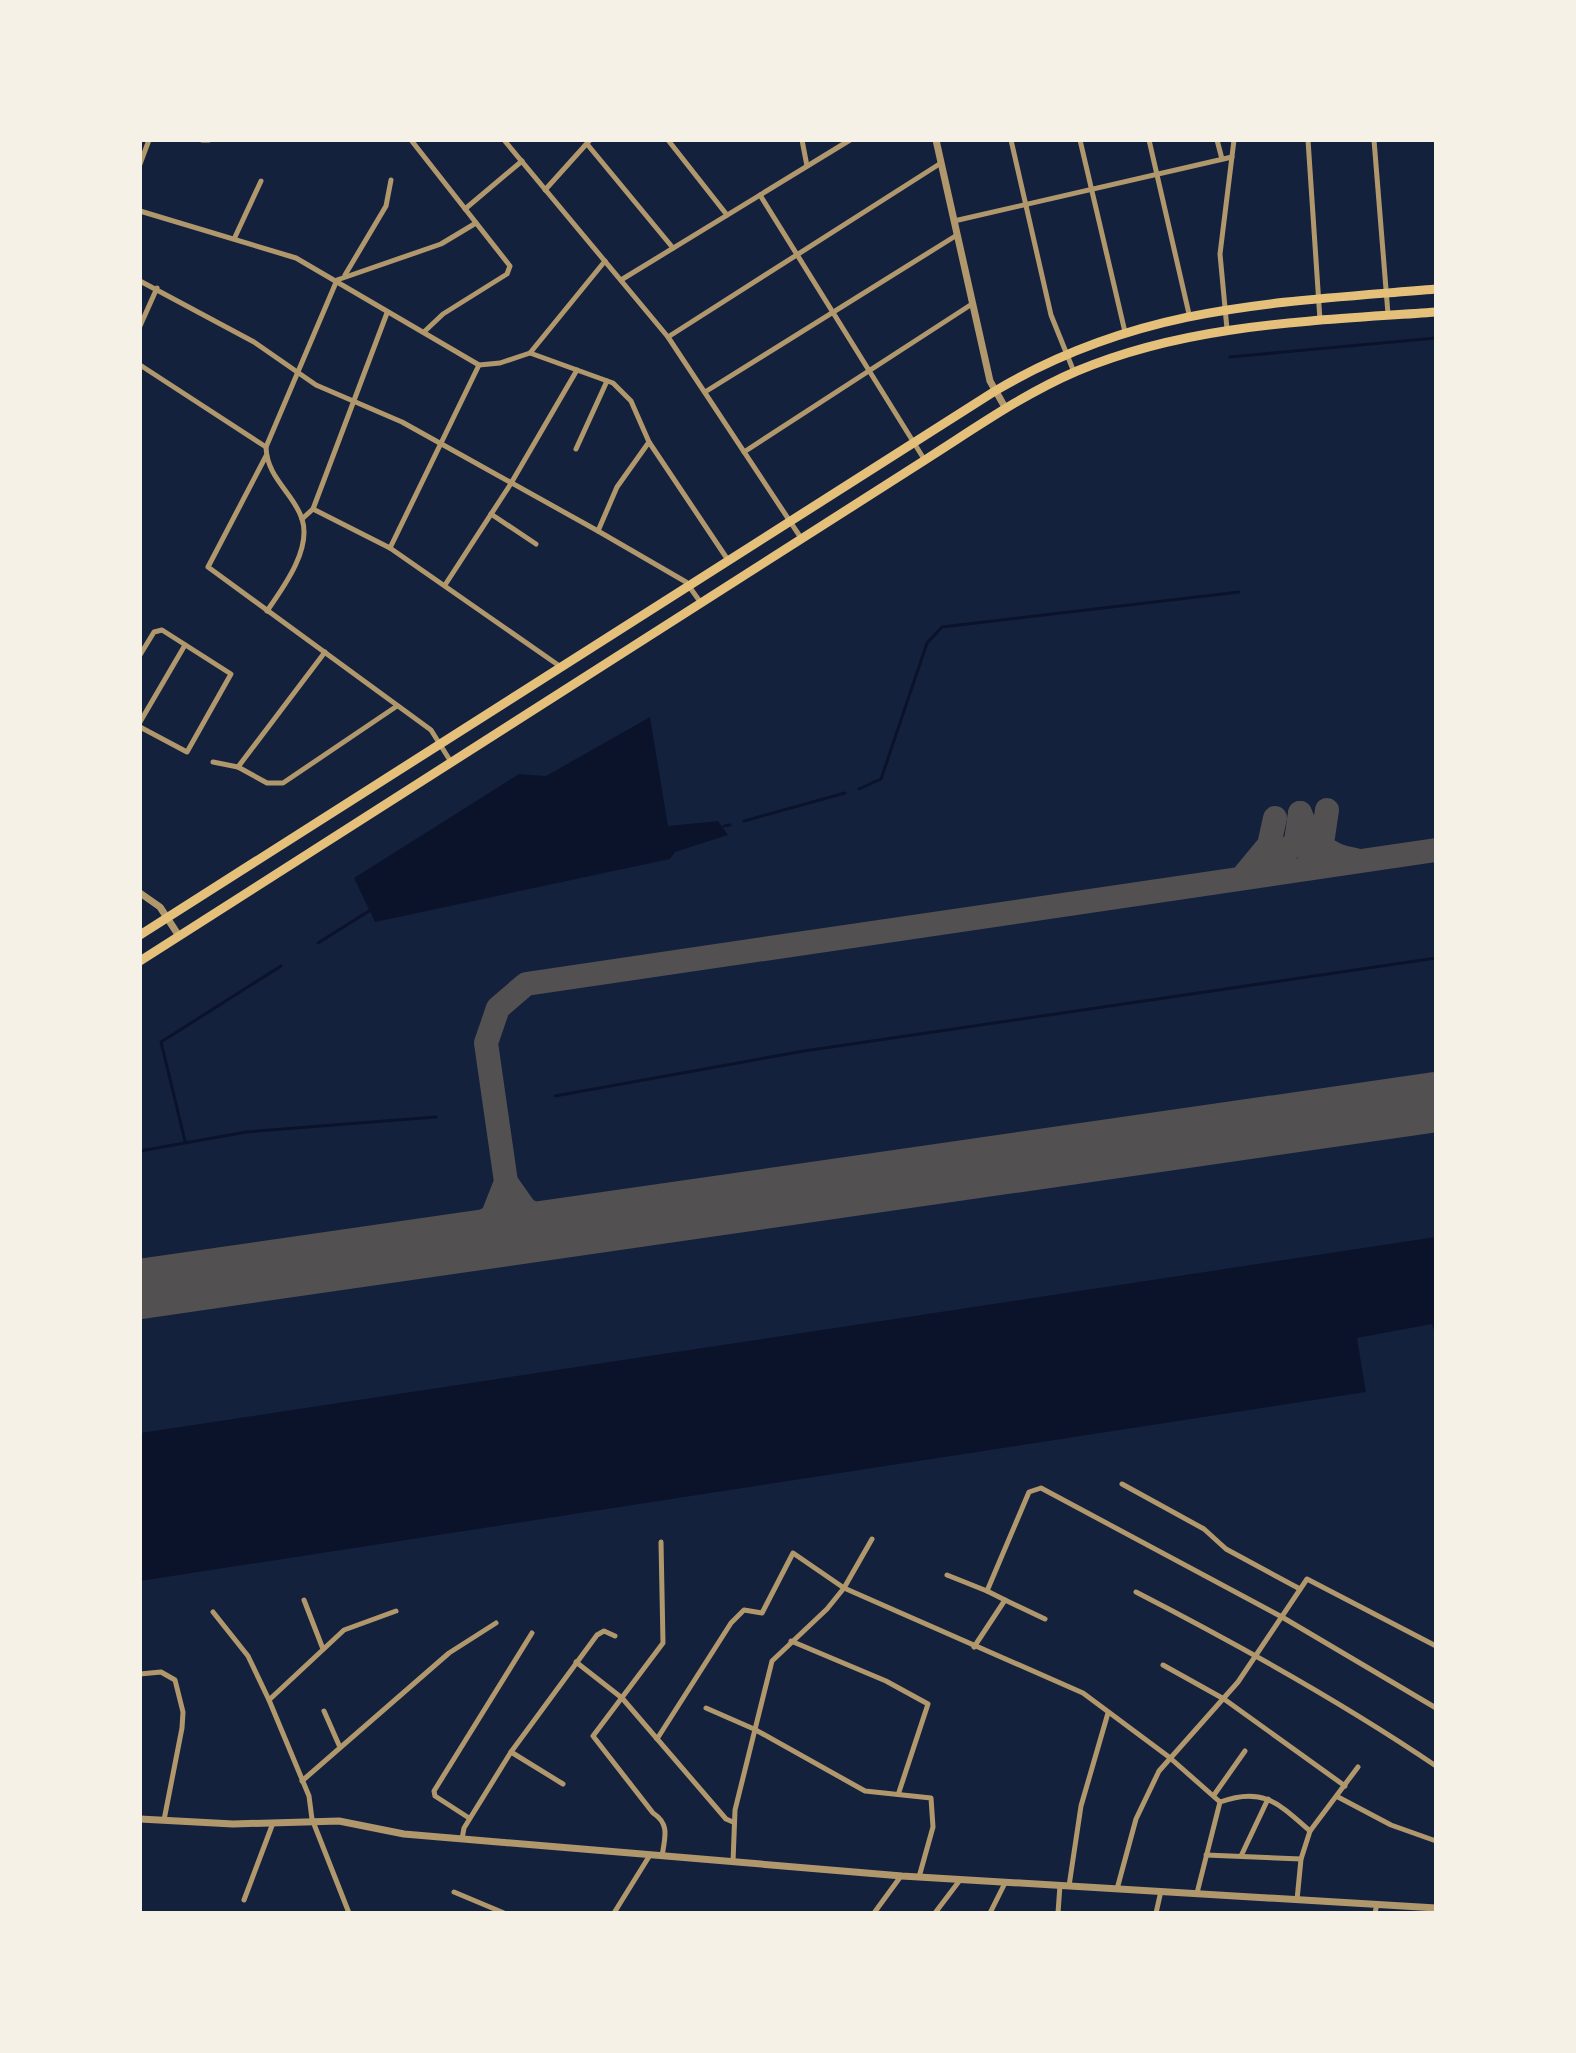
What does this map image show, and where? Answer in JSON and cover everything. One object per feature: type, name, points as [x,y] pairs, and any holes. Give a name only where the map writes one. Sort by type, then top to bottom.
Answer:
[{"type":"highway","points":[[140,935],[995,391],[1065,354],[1125,332],[1189,314],[1320,298],[1436,289]]},
{"type":"highway","points":[[140,961],[925,460],[1006,409],[1075,372],[1154,346],[1227,329],[1436,312]]},
{"type":"street","points":[[140,164],[149,140]]},
{"type":"street","points":[[202,140],[209,140]]},
{"type":"street","points":[[411,140],[510,269],[443,314],[425,331]]},
{"type":"street","points":[[504,140],[668,337],[801,539]]},
{"type":"street","points":[[668,140],[727,215]]},
{"type":"street","points":[[802,140],[807,166]]},
{"type":"street","points":[[621,280],[850,140]]},
{"type":"street","points":[[936,140],[990,381],[1006,409]]},
{"type":"street","points":[[1011,140],[1051,315],[1075,372]]},
{"type":"street","points":[[1080,140],[1125,332]]},
{"type":"street","points":[[1149,140],[1189,314]]},
{"type":"street","points":[[1217,140],[1222,159]]},
{"type":"street","points":[[1227,329],[1220,254],[1234,140]]},
{"type":"street","points":[[1308,140],[1320,321]]},
{"type":"street","points":[[1374,140],[1388,315]]},
{"type":"street","points":[[545,190],[588,142],[673,248]]},
{"type":"street","points":[[954,221],[1232,157]]},
{"type":"street","points":[[465,209],[522,161]]},
{"type":"street","points":[[668,337],[941,163]]},
{"type":"street","points":[[344,276],[386,206],[391,180]]},
{"type":"street","points":[[235,237],[261,181]]},
{"type":"street","points":[[760,195],[925,460]]},
{"type":"street","points":[[140,211],[235,237],[296,258],[479,365],[500,363],[530,353],[605,261]]},
{"type":"street","points":[[267,611],[291,576],[299,555],[302,519],[279,486],[266,456],[266,447],[295,372],[337,280],[441,244],[476,223]]},
{"type":"street","points":[[705,392],[957,235]]},
{"type":"street","points":[[140,281],[254,342],[295,372],[354,404],[402,422],[510,485],[598,531],[689,587],[701,603]]},
{"type":"street","points":[[140,326],[157,288]]},
{"type":"street","points":[[744,452],[972,304]]},
{"type":"street","points":[[302,519],[313,509],[387,313]]},
{"type":"street","points":[[530,353],[607,381],[631,401],[649,442],[729,561]]},
{"type":"street","points":[[140,365],[266,447]]},
{"type":"street","points":[[390,548],[479,365]]},
{"type":"street","points":[[445,585],[510,485],[577,370]]},
{"type":"street","points":[[576,449],[607,381]]},
{"type":"street","points":[[598,531],[617,487],[649,442]]},
{"type":"street","points":[[266,456],[208,567],[431,730],[451,763]]},
{"type":"street","points":[[313,509],[390,548],[562,668]]},
{"type":"street","points":[[491,514],[536,544]]},
{"type":"street","points":[[140,655],[157,629],[185,645],[227,669],[229,679],[187,752],[140,725],[185,645]]},
{"type":"street","points":[[238,767],[325,652]]},
{"type":"street","points":[[213,762],[238,767],[267,783],[283,783],[397,706]]},
{"type":"street","points":[[140,893],[160,907],[179,936]]},
{"type":"street","points":[[1122,1484],[1204,1529],[1226,1549],[1300,1589]]},
{"type":"street","points":[[987,1591],[1029,1492],[1036,1488],[1282,1617],[1436,1708]]},
{"type":"street","points":[[733,1862],[733,1822],[772,1661],[827,1609],[844,1588],[872,1539]]},
{"type":"street","points":[[661,1542],[665,1637],[659,1652],[593,1736],[653,1813],[663,1819],[666,1829],[662,1856]]},
{"type":"street","points":[[657,1739],[731,1623],[744,1610],[763,1612],[793,1553],[844,1588],[1083,1693],[1169,1757],[1220,1802]]},
{"type":"street","points":[[947,1575],[1045,1619]]},
{"type":"street","points":[[1117,1889],[1136,1819],[1169,1757],[1224,1699],[1257,1656],[1307,1579],[1436,1646]]},
{"type":"street","points":[[1136,1592],[1257,1656],[1380,1728],[1436,1766]]},
{"type":"street","points":[[304,1600],[323,1649]]},
{"type":"street","points":[[974,1647],[1005,1600]]},
{"type":"street","points":[[269,1700],[344,1630],[396,1611]]},
{"type":"street","points":[[213,1612],[248,1656],[269,1700],[302,1781],[312,1819],[349,1913]]},
{"type":"street","points":[[302,1781],[339,1745],[449,1653],[496,1623]]},
{"type":"street","points":[[462,1839],[469,1818],[511,1752],[576,1662],[597,1635],[604,1631],[615,1636]]},
{"type":"street","points":[[469,1818],[435,1796],[434,1791],[532,1633]]},
{"type":"street","points":[[791,1641],[886,1681],[928,1704],[899,1792]]},
{"type":"street","points":[[576,1662],[622,1698],[726,1819],[733,1822]]},
{"type":"street","points":[[1163,1665],[1224,1699],[1345,1786]]},
{"type":"street","points":[[140,1674],[161,1672],[175,1680],[183,1712],[164,1820]]},
{"type":"street","points":[[706,1708],[754,1729],[865,1791],[925,1795],[933,1802],[933,1827],[919,1877]]},
{"type":"street","points":[[324,1711],[339,1745]]},
{"type":"street","points":[[1058,1913],[1081,1806],[1108,1713]]},
{"type":"street","points":[[1214,1795],[1245,1751]]},
{"type":"street","points":[[511,1752],[563,1784]]},
{"type":"street","points":[[1297,1900],[1301,1859],[1310,1831],[1358,1767]]},
{"type":"street","points":[[1220,1802],[1245,1793],[1268,1799],[1310,1831]]},
{"type":"street","points":[[1338,1797],[1391,1825],[1436,1841]]},
{"type":"street","points":[[1241,1856],[1268,1799]]},
{"type":"street","points":[[1197,1893],[1220,1802]]},
{"type":"street","points":[[140,1819],[274,1822],[312,1819],[462,1839],[902,1876],[1197,1893],[1376,1909],[1436,1908]]},
{"type":"street","points":[[244,1900],[274,1822]]},
{"type":"street","points":[[614,1913],[651,1855]]},
{"type":"street","points":[[1206,1855],[1301,1859]]},
{"type":"street","points":[[874,1913],[902,1876]]},
{"type":"street","points":[[935,1913],[961,1879]]},
{"type":"street","points":[[990,1913],[1005,1882]]},
{"type":"street","points":[[1156,1913],[1161,1891]]},
{"type":"street","points":[[454,1892],[504,1913]]},
{"type":"water","points":[[650,717],[668,826],[718,821],[728,835],[675,852],[670,859],[375,922],[354,878],[519,774],[546,776]]},
{"type":"water","points":[[1436,1237],[1436,1337],[1432,1324],[1357,1338],[1366,1392],[140,1581],[140,1433]]},
{"type":"waterway","points":[[1230,357],[1436,338]]},
{"type":"waterway","points":[[859,789],[881,779],[927,643],[942,627],[1239,592]]},
{"type":"waterway","points":[[744,821],[845,793]]},
{"type":"waterway","points":[[724,826],[730,825]]},
{"type":"waterway","points":[[318,943],[369,911]]},
{"type":"waterway","points":[[555,1096],[804,1051],[1436,958]]},
{"type":"waterway","points":[[185,1141],[161,1042],[281,966]]},
{"type":"waterway","points":[[140,1151],[246,1132],[436,1117]]},
{"type":"taxiway","points":[[1309,855],[1323,837],[1327,810]]},
{"type":"taxiway","points":[[1300,813],[1320,845],[1336,855],[1355,860]]},
{"type":"taxiway","points":[[1266,874],[1296,841],[1300,813]]},
{"type":"taxiway","points":[[1245,874],[1269,845],[1275,818]]},
{"type":"taxiway","points":[[459,1242],[493,1215],[506,1182],[486,1043],[498,1008],[526,984],[1436,850]]},
{"type":"taxiway","points":[[506,1182],[525,1209],[558,1228]]},
{"type":"runway","points":[[140,1289],[1436,1102]]}]
